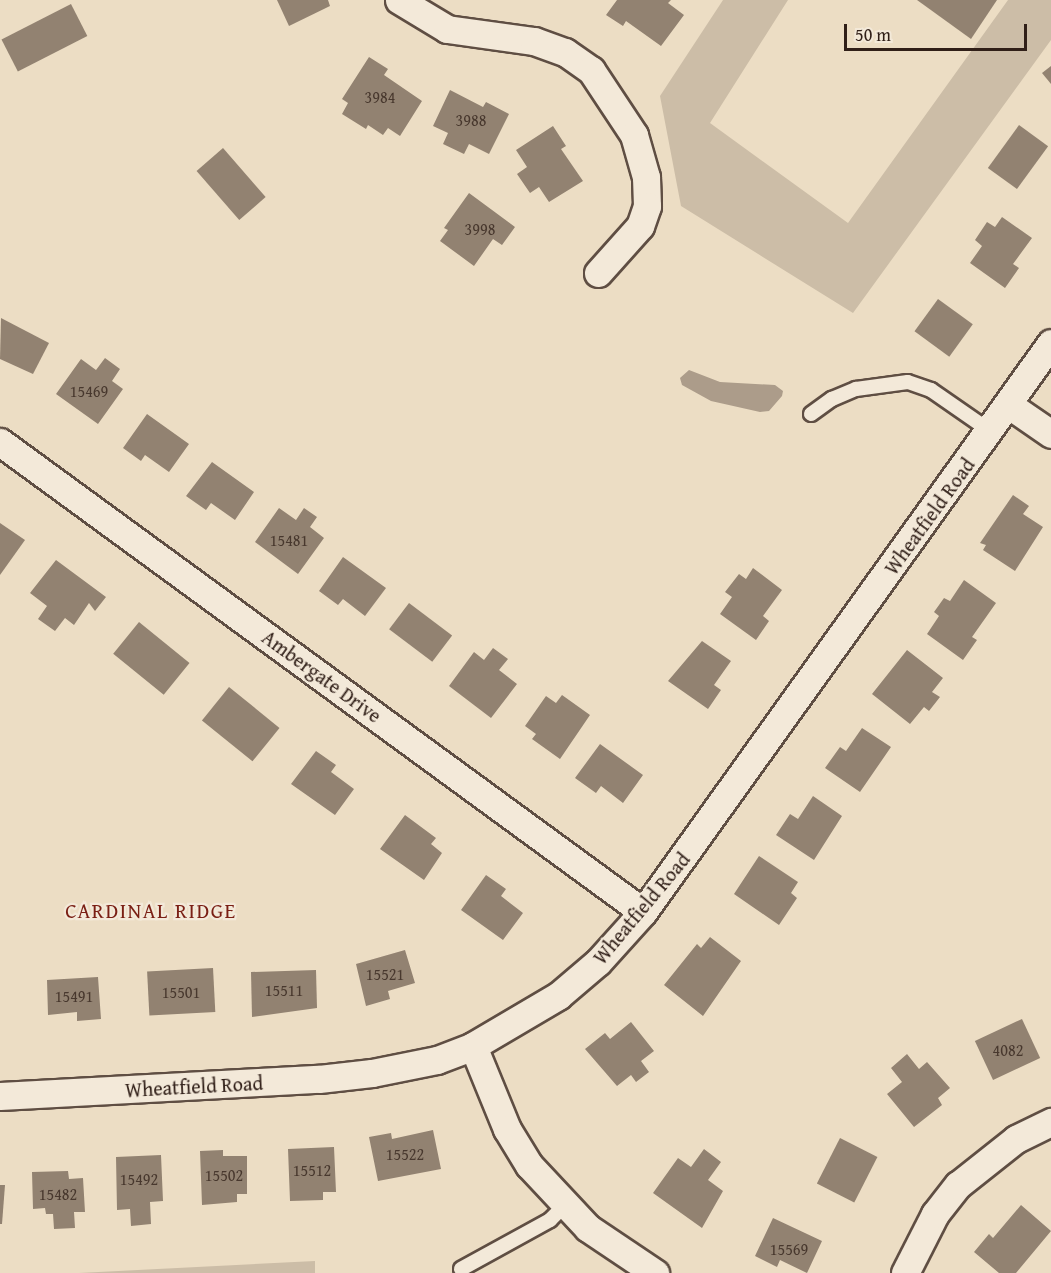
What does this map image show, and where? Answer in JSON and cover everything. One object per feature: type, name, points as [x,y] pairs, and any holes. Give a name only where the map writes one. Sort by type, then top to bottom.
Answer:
[{"type":"street","points":[[399,0],[447,29],[534,41],[564,52],[591,70],[634,135],[646,177],[647,206],[640,225],[598,273]]},
{"type":"street","name":"Wheatfield Road","points":[[0,1096],[319,1079],[437,1060],[473,1046],[558,996],[598,962],[643,912],[1009,405],[1051,343]]},
{"type":"street","points":[[1009,405],[1051,434]]},
{"type":"street","name":"Ambergate Drive","points":[[0,442],[643,912]]},
{"type":"street","points":[[473,1046],[507,1129],[529,1165],[564,1206],[588,1228],[655,1273]]},
{"type":"street","points":[[905,1273],[935,1214],[958,1185],[1016,1139],[1051,1122]]},
{"type":"lane","points":[[818,415],[856,389],[908,382],[931,390],[990,430]]},
{"type":"lane","points":[[461,1269],[550,1220],[564,1206]]},
{"type":"shaded area","points":[[723,0],[788,0],[710,123],[848,223],[1008,0],[1051,0],[1051,40],[853,313],[681,206],[660,96]]},
{"type":"shaded area","points":[[689,370],[720,382],[775,385],[783,391],[782,396],[769,411],[760,412],[711,401],[682,385],[680,378]]},
{"type":"shaded area","points":[[315,1261],[315,1273],[79,1273]]},
{"type":"building","points":[[277,0],[328,0],[330,6],[289,26]]},
{"type":"building","points":[[617,0],[671,0],[668,3],[684,15],[661,46],[626,21],[623,26],[606,15]]},
{"type":"building","points":[[917,0],[997,0],[971,39]]},
{"type":"building","points":[[71,4],[87,36],[18,71],[2,39]]},
{"type":"building","points":[[369,57],[388,69],[384,75],[422,101],[400,136],[388,128],[383,135],[368,125],[366,129],[342,114],[348,103],[342,99]]},
{"type":"building","points":[[1051,66],[1051,84],[1042,73]]},
{"type":"building","points":[[450,90],[483,107],[486,102],[509,114],[489,154],[469,144],[464,154],[443,144],[448,133],[433,126]]},
{"type":"building","points":[[1019,125],[1048,146],[1017,189],[988,168]]},
{"type":"building","points":[[553,126],[566,146],[561,149],[583,181],[549,202],[539,187],[530,193],[517,174],[527,167],[516,150]]},
{"type":"building","points":[[223,148],[266,197],[239,220],[197,171]]},
{"type":"building","points":[[469,193],[515,227],[502,245],[493,239],[474,266],[440,241],[448,230],[444,228]]},
{"type":"building","points":[[1002,217],[1032,238],[1013,264],[1019,268],[1005,288],[970,263],[982,246],[975,240],[987,222],[995,227]]},
{"type":"building","points":[[938,299],[973,324],[949,357],[914,331]]},
{"type":"building","points":[[1,318],[49,343],[33,374],[0,359]]},
{"type":"building","points":[[105,358],[120,369],[112,381],[123,389],[98,424],[56,394],[81,359],[96,370]]},
{"type":"building","points":[[147,414],[189,444],[169,472],[145,455],[141,461],[123,448]]},
{"type":"building","points":[[212,462],[254,492],[235,520],[211,503],[206,510],[186,496]]},
{"type":"building","points":[[1013,495],[1029,506],[1023,514],[1043,527],[1015,571],[983,550],[986,545],[980,543]]},
{"type":"building","points":[[279,508],[296,520],[304,508],[317,517],[310,527],[324,538],[298,574],[255,542]]},
{"type":"building","points":[[0,523],[25,540],[0,575]]},
{"type":"building","points":[[343,557],[386,588],[365,616],[343,599],[338,605],[319,591]]},
{"type":"building","points":[[56,560],[106,597],[95,611],[89,603],[74,625],[65,618],[55,631],[38,619],[47,606],[30,593]]},
{"type":"building","points":[[753,568],[782,590],[763,616],[769,621],[756,640],[720,614],[732,597],[725,592],[739,574],[746,579]]},
{"type":"building","points":[[964,580],[996,603],[972,637],[977,640],[963,660],[927,634],[939,616],[934,612],[944,598],[950,601]]},
{"type":"building","points":[[409,603],[452,635],[432,662],[389,629]]},
{"type":"building","points":[[139,622],[190,663],[164,695],[113,654]]},
{"type":"building","points":[[702,641],[731,661],[714,685],[721,690],[708,709],[668,681]]},
{"type":"building","points":[[493,648],[508,659],[499,670],[517,684],[491,718],[449,686],[474,652],[484,660]]},
{"type":"building","points":[[907,650],[943,678],[932,692],[940,697],[929,711],[924,707],[910,724],[872,694]]},
{"type":"building","points":[[229,687],[280,728],[252,761],[202,720]]},
{"type":"building","points":[[562,695],[590,715],[560,759],[532,739],[536,734],[525,726],[546,696],[556,703]]},
{"type":"building","points":[[862,728],[891,747],[860,792],[825,768],[840,747],[846,751]]},
{"type":"building","points":[[600,744],[643,775],[623,803],[601,786],[596,793],[575,778]]},
{"type":"building","points":[[316,751],[336,765],[331,772],[354,789],[335,815],[291,784]]},
{"type":"building","points":[[813,796],[842,816],[814,860],[776,835],[790,814],[798,819]]},
{"type":"building","points":[[405,815],[436,838],[431,844],[442,853],[424,880],[380,849]]},
{"type":"building","points":[[759,856],[798,882],[791,893],[797,898],[779,925],[734,894]]},
{"type":"building","points":[[486,875],[506,889],[501,896],[523,913],[503,940],[461,910]]},
{"type":"building","points":[[710,937],[741,961],[703,1016],[664,985],[697,944],[701,948]]},
{"type":"building","points":[[405,950],[415,983],[388,991],[390,999],[366,1006],[356,964]]},
{"type":"building","points":[[213,968],[215,1012],[149,1015],[147,971]]},
{"type":"building","points":[[316,970],[317,1008],[252,1017],[251,972]]},
{"type":"building","points":[[98,977],[101,1019],[77,1021],[77,1012],[48,1015],[47,980]]},
{"type":"building","points":[[1022,1019],[1040,1058],[993,1080],[975,1041]]},
{"type":"building","points":[[631,1022],[654,1051],[641,1061],[649,1072],[636,1082],[631,1075],[617,1086],[585,1049],[605,1033],[610,1039]]},
{"type":"building","points":[[907,1054],[919,1069],[927,1062],[950,1088],[938,1098],[942,1105],[914,1127],[887,1094],[902,1082],[891,1068]]},
{"type":"building","points":[[433,1130],[441,1169],[378,1181],[369,1137],[391,1133],[392,1139]]},
{"type":"building","points":[[840,1138],[877,1157],[854,1203],[817,1183]]},
{"type":"building","points":[[334,1147],[336,1192],[323,1192],[323,1200],[290,1201],[288,1149]]},
{"type":"building","points":[[704,1149],[721,1162],[708,1180],[723,1191],[702,1228],[653,1193],[678,1158],[691,1167]]},
{"type":"building","points":[[223,1150],[223,1156],[247,1156],[247,1194],[237,1194],[237,1202],[202,1205],[200,1151]]},
{"type":"building","points":[[161,1155],[163,1201],[150,1202],[151,1224],[131,1226],[130,1209],[117,1210],[116,1157]]},
{"type":"building","points":[[68,1171],[69,1179],[83,1178],[85,1212],[74,1212],[75,1228],[54,1229],[53,1214],[46,1214],[45,1208],[33,1209],[32,1172]]},
{"type":"building","points":[[0,1185],[5,1185],[2,1224],[0,1224]]},
{"type":"building","points":[[1021,1205],[1051,1231],[1016,1273],[999,1273],[974,1252],[989,1234],[993,1238]]},
{"type":"building","points":[[773,1218],[822,1241],[807,1273],[780,1260],[777,1267],[755,1256]]},
{"type":"district","name":"CARDINAL RIDGE","points":[[151,911]]}]
